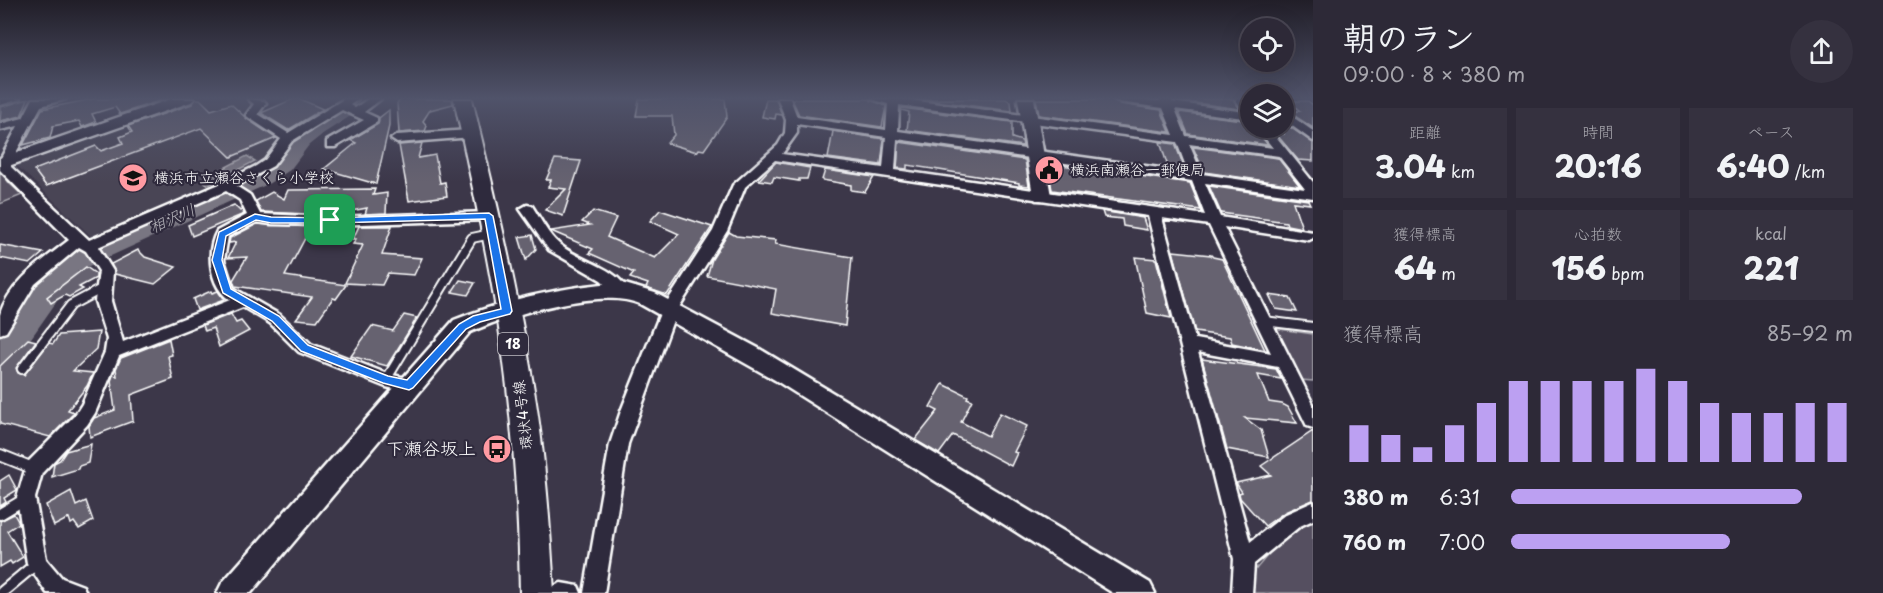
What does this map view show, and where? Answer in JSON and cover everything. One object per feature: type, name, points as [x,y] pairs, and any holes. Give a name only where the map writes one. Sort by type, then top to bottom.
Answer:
[{"type":"main road","name":"環状4号線","points":[[469,127],[491,225],[526,426],[534,518],[537,593]]},
{"type":"street","points":[[2,163],[24,127]]},
{"type":"street","points":[[2,163],[106,127]]},
{"type":"street","points":[[270,127],[288,138]]},
{"type":"street","points":[[0,328],[12,312],[22,289],[32,276],[88,248],[232,189],[269,163],[288,138],[311,127]]},
{"type":"street","points":[[331,144],[361,127]]},
{"type":"street","points":[[594,593],[619,444],[669,310],[720,231],[739,185],[783,147],[791,133],[791,127]]},
{"type":"street","points":[[839,127],[1313,192]]},
{"type":"street","points":[[889,173],[892,127]]},
{"type":"street","points":[[1030,127],[1042,196]]},
{"type":"street","points":[[1087,127],[1284,153]]},
{"type":"street","points":[[1176,127],[1215,222],[1313,421]]},
{"type":"street","points":[[1300,127],[1313,137]]},
{"type":"street","points":[[397,139],[470,134]]},
{"type":"street","points":[[1271,138],[1313,192]]},
{"type":"street","points":[[773,156],[1309,235]]},
{"type":"street","points":[[2,163],[88,248],[106,271],[103,301],[114,339],[113,352],[89,408],[35,469],[26,498],[37,563],[55,586],[76,593]]},
{"type":"street","points":[[232,189],[245,198],[255,217]]},
{"type":"street","points":[[527,209],[554,247],[606,276],[621,290]]},
{"type":"street","points":[[1154,213],[1244,559],[1242,593]]},
{"type":"street","points":[[398,383],[305,348],[275,319],[227,291],[217,260],[222,234],[255,217],[271,220],[491,225]]},
{"type":"street","points":[[232,593],[398,383],[462,326],[477,319],[507,311],[602,291],[621,290],[643,296],[757,357],[1034,531],[1140,593]]},
{"type":"street","points":[[113,352],[243,301]]},
{"type":"street","points":[[1187,344],[1284,362]]},
{"type":"street","points":[[1244,559],[1293,520],[1313,511]]},
{"type":"street","points":[[561,593],[571,593]]},
{"type":"lane","points":[[398,383],[472,238],[491,225]]},
{"type":"lane","points":[[22,369],[71,305],[105,287]]},
{"type":"lane","points":[[1263,321],[1313,327]]},
{"type":"lane","points":[[0,455],[35,469]]},
{"type":"lane","points":[[0,514],[26,498]]},
{"type":"lane","points":[[1,593],[37,563]]},
{"type":"shaded area","name":"横浜市立瀬谷さくら小学校","points":[[119,127],[261,127],[280,141],[274,152],[262,164],[212,192],[104,238],[93,238],[16,165],[19,161]]},
{"type":"shaded area","points":[[247,156],[255,161],[209,185],[201,180]]},
{"type":"shaded area","points":[[0,169],[9,183],[22,195],[0,204]]},
{"type":"shaded area","points":[[1273,328],[1313,334],[1313,381],[1301,380]]},
{"type":"shaded area","points":[[1301,516],[1313,524],[1313,593],[1252,593],[1251,575]]},
{"type":"building","points":[[33,127],[53,127],[50,138],[23,145]]},
{"type":"building","points":[[128,127],[259,127],[276,138],[231,157],[201,128],[46,186],[34,170],[96,146],[101,151],[123,143],[120,137],[132,132]]},
{"type":"building","points":[[373,127],[389,127],[376,184],[324,169],[356,143],[350,140]]},
{"type":"building","points":[[399,127],[427,127],[425,131],[399,133]]},
{"type":"building","points":[[673,127],[720,127],[704,150],[699,149],[697,152],[667,143],[674,135]]},
{"type":"building","points":[[907,127],[1012,127],[1012,138],[1022,141],[1023,146],[907,130]]},
{"type":"building","points":[[1129,127],[1168,127],[1170,132]]},
{"type":"building","points":[[1185,127],[1240,127],[1240,138],[1263,138],[1268,145],[1188,134]]},
{"type":"building","points":[[1294,130],[1313,143],[1313,161],[1298,160],[1279,138],[1294,138]]},
{"type":"building","points":[[833,131],[884,139],[881,165],[828,158]]},
{"type":"building","points":[[899,142],[1025,160],[1029,186],[907,165],[907,169],[897,168]]},
{"type":"building","points":[[1160,142],[1175,144],[1185,169],[1168,167]]},
{"type":"building","points":[[422,143],[418,158],[435,155],[440,183],[445,182],[447,196],[409,201],[399,145]]},
{"type":"building","points":[[1193,147],[1278,158],[1300,186],[1204,172]]},
{"type":"building","points":[[555,159],[581,161],[563,216],[545,210],[566,189],[548,187],[551,180],[546,180]]},
{"type":"building","points":[[776,162],[810,168],[807,179],[799,179],[799,181],[774,177],[772,182],[759,180]]},
{"type":"building","points":[[1047,163],[1190,183],[1201,210],[1052,190]]},
{"type":"building","points":[[825,170],[874,177],[865,192],[851,190],[851,185],[822,180]]},
{"type":"building","points":[[1209,186],[1308,200],[1310,204],[1293,202],[1302,228],[1287,225],[1286,222],[1221,213]]},
{"type":"building","points":[[375,189],[373,195],[387,193],[386,213],[365,214],[367,208],[330,215],[261,212],[256,201],[272,192],[284,199],[288,190]]},
{"type":"building","points":[[234,205],[240,211],[242,209],[244,214],[192,236],[188,225]]},
{"type":"building","points":[[660,210],[712,227],[667,295],[646,288],[648,284],[630,278],[634,273],[589,253],[593,249],[551,231],[590,225],[582,222],[593,211],[616,218],[607,237],[655,258],[679,234],[650,221]]},
{"type":"building","points":[[1102,211],[1143,218],[1147,230],[1123,226],[1122,219],[1104,217]]},
{"type":"building","points":[[257,224],[311,227],[285,276],[346,285],[336,299],[333,298],[317,321],[296,319],[312,297],[235,286],[233,280],[247,257],[228,258],[236,242],[229,243],[230,238]]},
{"type":"building","points":[[359,226],[392,226],[382,255],[422,258],[414,275],[388,273],[382,285],[345,283],[363,245],[353,244]]},
{"type":"building","points":[[729,232],[736,236],[776,240],[775,244],[852,257],[845,326],[772,313],[776,289],[707,276],[712,259]]},
{"type":"building","points":[[532,235],[536,249],[526,260],[519,237]]},
{"type":"building","points":[[0,245],[43,253],[30,264],[0,258]]},
{"type":"building","points":[[138,250],[145,257],[176,267],[155,284],[115,274],[111,264]]},
{"type":"building","points":[[1173,251],[1211,255],[1222,259],[1265,350],[1232,343],[1230,337],[1195,332]]},
{"type":"building","points":[[1135,257],[1156,259],[1171,318],[1147,313]]},
{"type":"building","points":[[86,267],[96,274],[96,278],[79,287],[83,289],[69,297],[65,295],[51,303],[47,297]]},
{"type":"building","points":[[460,280],[475,283],[468,295],[452,292]]},
{"type":"building","points":[[211,291],[212,293],[218,291],[224,300],[197,310],[193,299]]},
{"type":"building","points":[[1269,295],[1290,298],[1297,312],[1276,309]]},
{"type":"building","points":[[231,314],[236,323],[241,321],[249,331],[219,347],[213,328],[205,331],[203,325]]},
{"type":"building","points":[[404,315],[417,318],[387,366],[351,356],[372,326],[393,331]]},
{"type":"building","points":[[99,332],[96,349],[73,371],[93,373],[87,386],[68,410],[74,412],[73,414],[50,437],[0,424],[0,366],[28,339],[36,341],[16,368],[18,373],[24,375],[49,343],[53,344],[59,335]]},
{"type":"building","points":[[169,339],[172,355],[168,356],[173,379],[131,395],[133,421],[90,437],[89,426],[94,418],[115,410],[111,381],[113,375],[117,376],[116,369],[121,358]]},
{"type":"building","points":[[1202,359],[1276,369],[1281,379],[1258,375],[1269,402],[1288,407],[1297,423],[1245,418],[1261,430],[1269,457],[1227,449]]},
{"type":"building","points":[[943,384],[972,400],[961,422],[988,436],[1000,413],[1027,426],[1014,452],[1017,453],[1011,466],[953,435],[939,454],[915,440],[938,411],[930,407]]},
{"type":"building","points":[[1313,431],[1313,500],[1285,512],[1265,526],[1240,498],[1239,493],[1242,492],[1236,483],[1271,475],[1261,466]]},
{"type":"building","points":[[91,444],[88,463],[79,466],[78,469],[52,477],[54,463],[60,460],[66,451]]},
{"type":"building","points":[[9,475],[17,490],[4,498],[6,502],[0,506],[0,481]]},
{"type":"building","points":[[71,491],[76,506],[86,501],[93,521],[79,529],[74,522],[71,524],[69,518],[54,526],[46,505]]},
{"type":"building","points":[[14,514],[19,523],[7,531],[23,557],[12,564],[10,561],[0,567],[0,521]]},
{"type":"waterway","name":"相沢川","points":[[0,356],[10,346],[68,264],[259,179],[282,165],[301,140],[318,127]]},
{"type":"place","name":"横浜南瀬谷一郵便局","points":[[1049,170]]},
{"type":"place","name":"横浜市立瀬谷さくら小学校","points":[[133,178]]},
{"type":"place","name":"下瀬谷坂上","points":[[497,449]]},
{"type":"route","points":[[489,216],[507,311],[477,319],[462,326],[409,385],[387,380],[305,348],[275,319],[227,291],[217,260],[222,234],[255,217],[271,220],[330,220],[489,216]]}]
